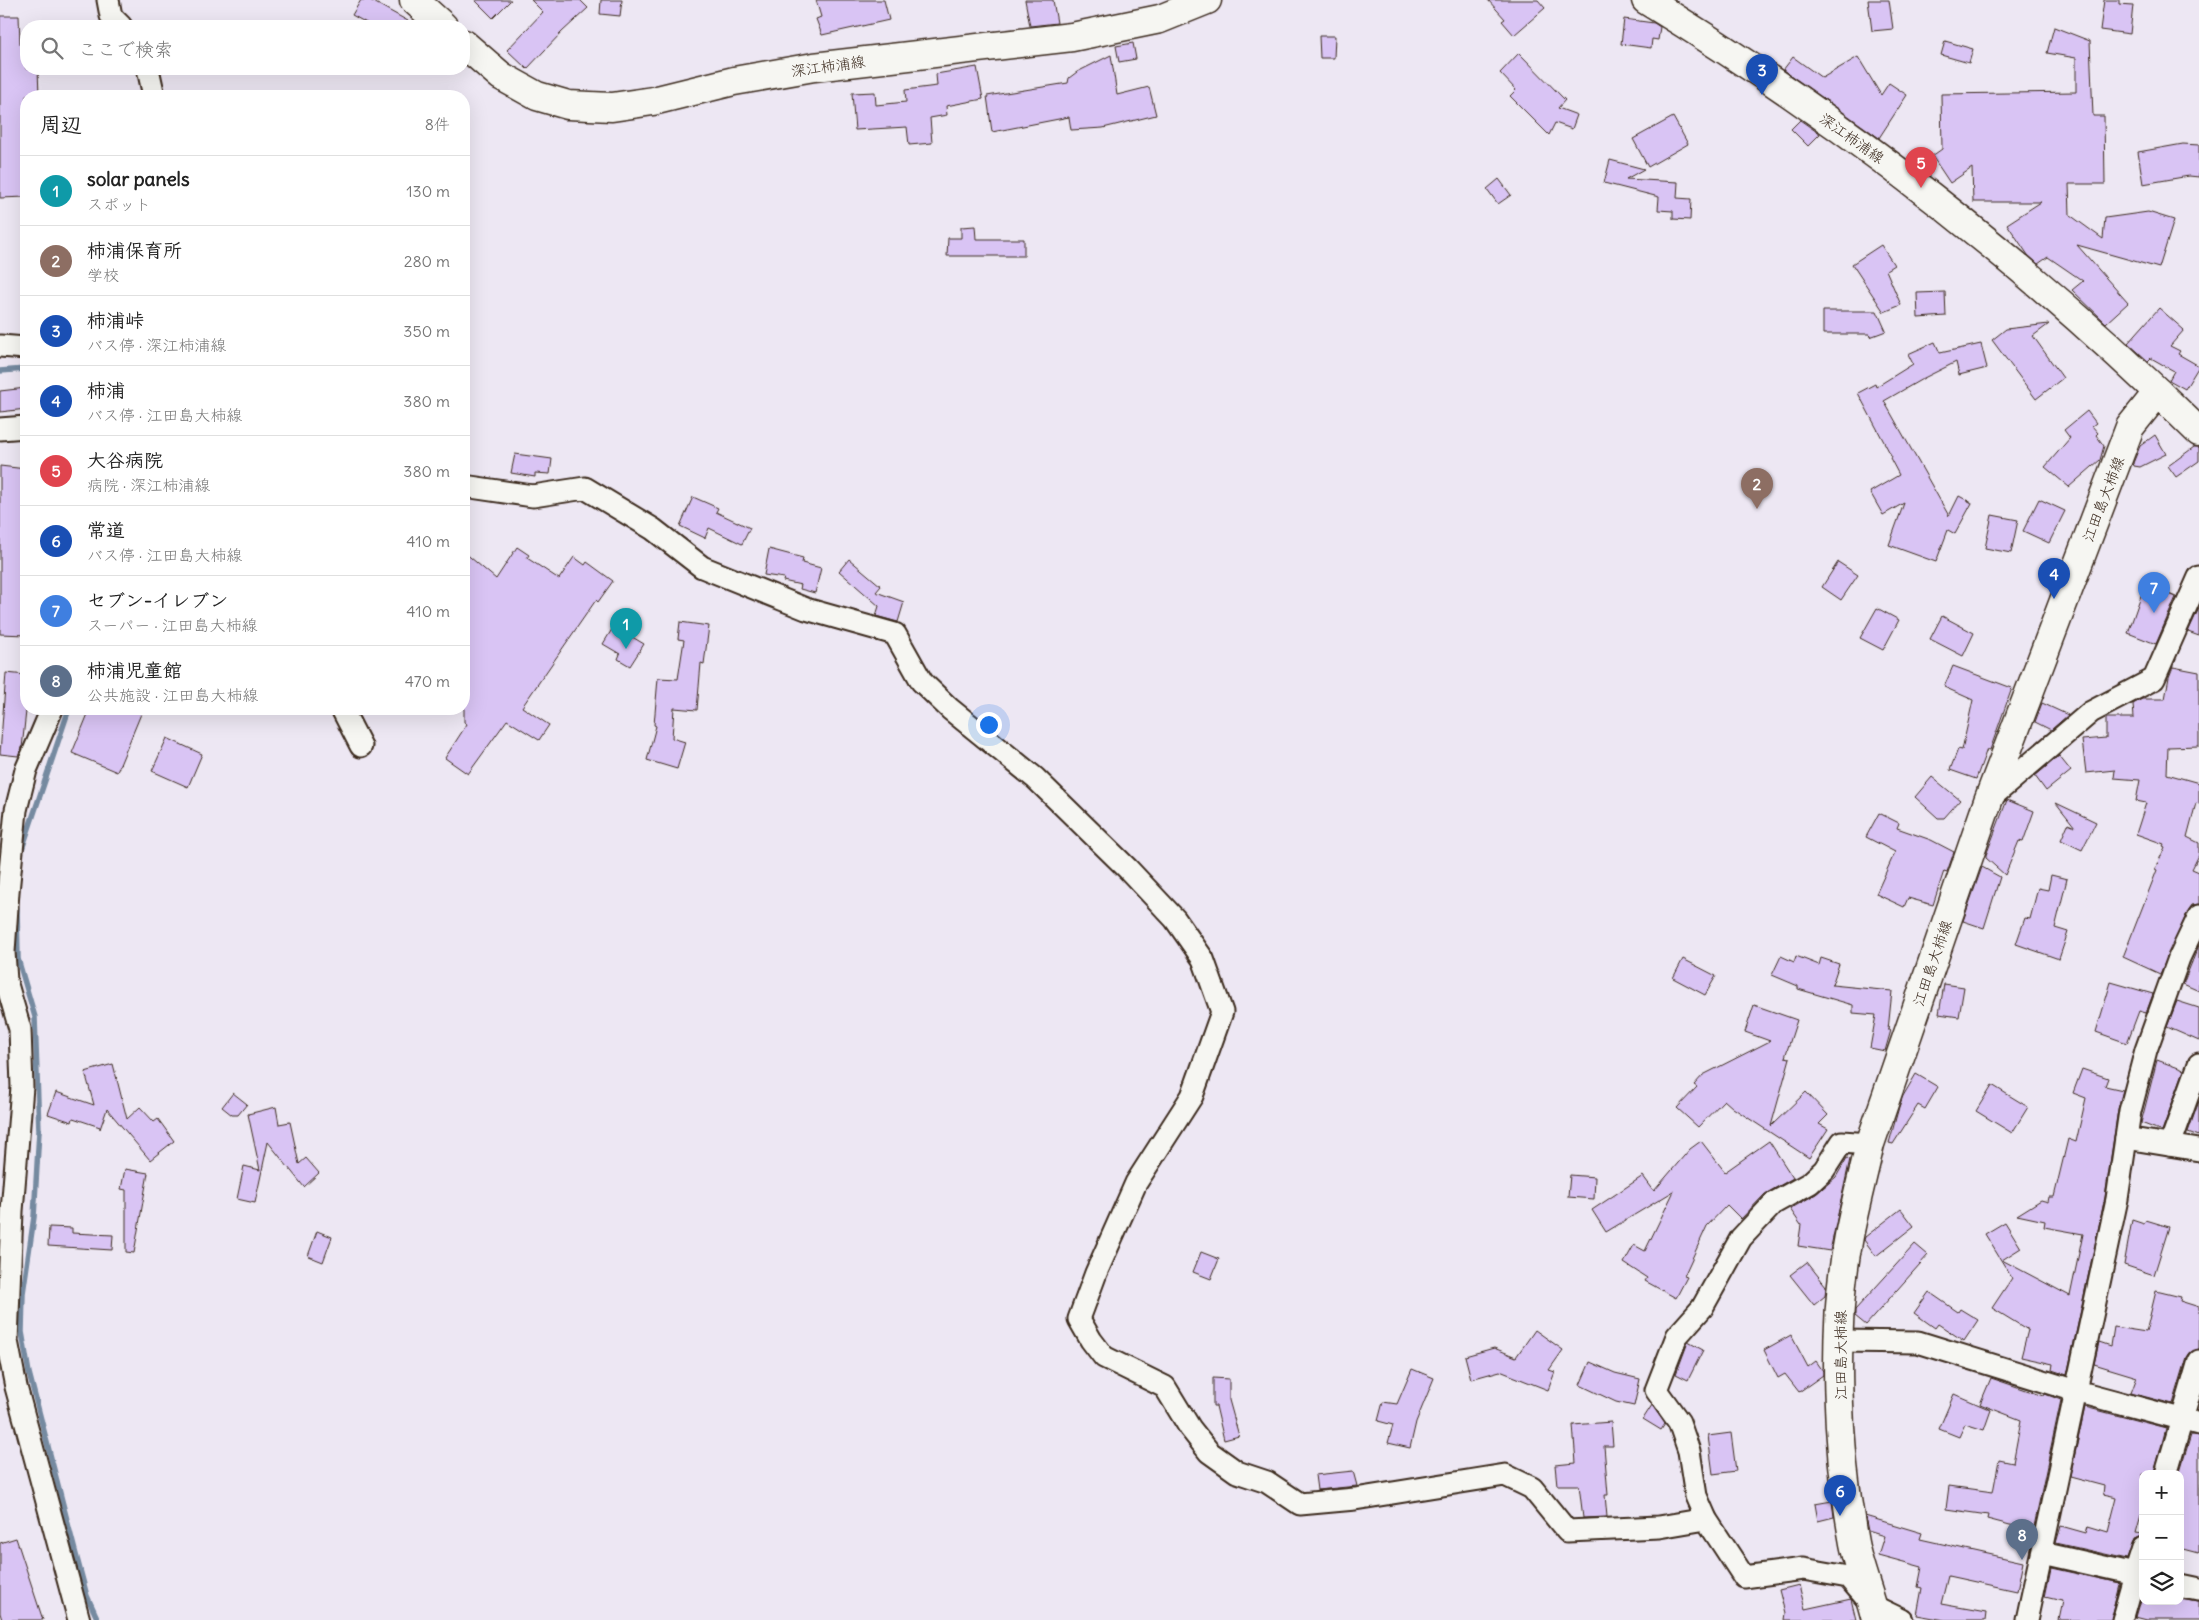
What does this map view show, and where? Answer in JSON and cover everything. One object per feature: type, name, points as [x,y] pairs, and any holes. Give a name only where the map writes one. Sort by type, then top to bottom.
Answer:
[{"type":"main road","points":[[414,0],[436,20]]},
{"type":"main road","name":"深江柿浦線","points":[[470,49],[501,76],[537,96],[568,105],[612,107],[653,101],[734,81],[814,66],[1072,37],[1160,19],[1207,0]]},
{"type":"main road","name":"深江柿浦線","points":[[1646,0],[1725,48],[1879,157],[1974,228],[2158,392]]},
{"type":"main road","points":[[2158,392],[2199,432]]},
{"type":"main road","name":"江田島大柿線","points":[[1874,1613],[1854,1544],[1847,1488],[1839,1385],[1841,1300],[1849,1238],[1870,1144],[1988,801],[2130,427],[2158,392]]},
{"type":"street","points":[[108,0],[111,16],[115,20]]},
{"type":"street","points":[[149,75],[153,90]]},
{"type":"street","points":[[0,346],[20,348]]},
{"type":"street","points":[[0,429],[20,427]]},
{"type":"street","points":[[470,487],[534,496],[585,488],[653,529],[702,567],[806,609],[894,634],[922,682],[950,709],[1035,778],[1128,869],[1175,920],[1203,959],[1222,1012],[1192,1096],[1136,1183],[1096,1273],[1079,1318],[1090,1340],[1104,1357],[1165,1387],[1190,1428],[1209,1452],[1237,1472],[1268,1482],[1300,1504],[1354,1499],[1505,1475],[1532,1488],[1567,1531],[1659,1527],[1706,1519]]},
{"type":"street","points":[[1988,801],[2091,712],[2154,679],[2199,577]]},
{"type":"street","points":[[49,715],[26,770],[16,810],[8,892],[4,952],[6,981],[20,1029],[22,1087],[6,1209],[7,1341],[16,1387],[79,1620]]},
{"type":"street","points":[[345,715],[360,746]]},
{"type":"street","points":[[2027,1620],[2117,1199],[2130,1111],[2146,1050],[2179,958],[2199,916]]},
{"type":"street","points":[[2170,1145],[2199,1064]]},
{"type":"street","points":[[2126,1138],[2199,1150]]},
{"type":"street","points":[[1870,1144],[1842,1142],[1824,1170],[1810,1183],[1774,1203],[1741,1238],[1702,1308],[1677,1336],[1656,1390],[1679,1422],[1689,1451],[1696,1496],[1706,1519],[1744,1577],[1803,1569],[1848,1578],[1874,1613],[1902,1620]]},
{"type":"street","points":[[1840,1341],[1918,1342],[2076,1391],[2190,1422]]},
{"type":"street","points":[[2168,1470],[2190,1422],[2199,1361]]},
{"type":"street","points":[[2042,1553],[2139,1575],[2122,1620]]},
{"type":"street","points":[[2184,1586],[2199,1589]]},
{"type":"building","points":[[361,0],[370,0],[406,20],[361,20],[352,15]]},
{"type":"building","points":[[475,0],[511,0],[493,18]]},
{"type":"building","points":[[531,0],[580,0],[588,8],[527,69],[507,50],[543,12]]},
{"type":"building","points":[[601,0],[622,0],[620,16],[600,14]]},
{"type":"building","points":[[816,0],[884,0],[889,20],[822,35],[816,19],[821,17]]},
{"type":"building","points":[[1025,0],[1053,0],[1057,23],[1030,26]]},
{"type":"building","points":[[1488,0],[1538,0],[1545,8],[1514,35],[1502,21],[1505,19]]},
{"type":"building","points":[[1868,0],[1889,0],[1893,29],[1872,31]]},
{"type":"building","points":[[2104,0],[2119,0],[2119,4],[2133,5],[2130,34],[2100,30]]},
{"type":"building","points":[[0,16],[19,16],[20,75],[38,75],[39,90],[20,90],[20,197],[0,198]]},
{"type":"building","points":[[1624,19],[1654,23],[1660,27],[1658,40],[1652,39],[1651,48],[1621,44]]},
{"type":"building","points":[[2054,27],[2090,41],[2093,116],[2104,116],[2105,184],[2069,184],[2070,215],[2103,239],[2105,218],[2148,212],[2174,220],[2159,268],[2077,245],[2128,303],[2106,323],[2072,290],[2083,281],[2048,257],[2038,264],[2028,255],[2007,224],[2041,202],[1973,202],[1972,168],[1950,183],[1932,156],[1942,149],[1941,94],[2076,92],[2076,58],[2047,53]]},
{"type":"building","points":[[1319,36],[1335,36],[1334,58],[1320,58]]},
{"type":"building","points":[[1945,41],[1973,49],[1969,63],[1941,55]]},
{"type":"building","points":[[1133,43],[1136,59],[1119,62],[1116,46]]},
{"type":"building","points":[[1519,53],[1565,100],[1558,108],[1577,115],[1572,129],[1555,123],[1549,135],[1510,96],[1516,90],[1500,73]]},
{"type":"building","points":[[1111,55],[1117,95],[1149,87],[1156,115],[1103,128],[1071,130],[1069,117],[992,132],[987,96],[1068,83],[1069,78],[1077,72]]},
{"type":"building","points":[[1793,57],[1822,78],[1858,57],[1881,95],[1889,83],[1907,95],[1879,138],[1783,70]]},
{"type":"building","points":[[977,67],[983,99],[946,106],[947,115],[930,118],[932,143],[909,145],[907,127],[855,130],[852,93],[875,92],[876,105],[906,102],[905,90],[937,86],[936,74]]},
{"type":"building","points":[[1673,117],[1688,144],[1648,167],[1633,139]]},
{"type":"building","points":[[1800,120],[1820,134],[1808,146],[1791,129]]},
{"type":"building","points":[[2183,144],[2199,145],[2199,177],[2189,176],[2143,184],[2138,152]]},
{"type":"building","points":[[1610,160],[1644,169],[1626,179],[1678,182],[1677,198],[1691,199],[1690,220],[1673,219],[1673,211],[1658,210],[1659,197],[1604,183]]},
{"type":"building","points":[[1499,179],[1511,195],[1498,204],[1487,189]]},
{"type":"building","points":[[975,226],[976,239],[1024,239],[1024,256],[947,256],[948,238],[961,238],[961,227]]},
{"type":"building","points":[[1881,245],[1894,265],[1886,270],[1901,305],[1884,312],[1852,264]]},
{"type":"building","points":[[1945,292],[1946,316],[1918,318],[1917,293]]},
{"type":"building","points":[[2159,308],[2184,330],[2170,346],[2180,351],[2178,354],[2199,366],[2185,389],[2169,380],[2174,371],[2151,358],[2148,361],[2128,343]]},
{"type":"building","points":[[1823,311],[1877,311],[1886,331],[1870,337],[1869,334],[1823,334]]},
{"type":"building","points":[[2049,324],[2033,336],[2063,378],[2036,399],[1992,340],[2006,329]]},
{"type":"building","points":[[1935,342],[1940,353],[1981,344],[1987,368],[1959,375],[1956,362],[1884,401],[1949,516],[1959,496],[1972,503],[1955,534],[1948,530],[1936,562],[1889,545],[1904,503],[1883,515],[1870,492],[1899,475],[1890,458],[1892,457],[1858,393],[1875,384],[1876,387],[1913,364],[1908,354]]},
{"type":"building","points":[[20,389],[20,410],[0,412],[0,391]]},
{"type":"building","points":[[2087,411],[2096,423],[2092,426],[2098,433],[2096,435],[2104,446],[2100,460],[2069,487],[2045,467],[2070,438],[2064,430]]},
{"type":"building","points":[[2155,435],[2166,454],[2140,467],[2134,466],[2133,463],[2140,446]]},
{"type":"building","points":[[2194,447],[2199,447],[2199,461],[2176,477],[2168,466]]},
{"type":"building","points":[[515,454],[552,459],[550,474],[535,473],[535,477],[511,473]]},
{"type":"building","points":[[0,466],[20,468],[20,635],[0,634]]},
{"type":"building","points":[[693,497],[718,508],[716,512],[750,528],[742,544],[709,528],[705,538],[680,526]]},
{"type":"building","points":[[2039,499],[2065,511],[2049,543],[2023,531]]},
{"type":"building","points":[[1992,515],[2018,520],[2011,553],[1985,548]]},
{"type":"building","points":[[517,547],[529,555],[527,558],[559,579],[574,557],[585,565],[587,562],[613,581],[598,602],[596,600],[522,707],[549,725],[539,740],[507,720],[468,774],[445,758],[467,724],[464,722],[464,715],[470,715],[470,557],[496,579]]},
{"type":"building","points":[[769,549],[803,558],[802,563],[821,568],[815,593],[800,589],[801,585],[783,581],[784,578],[764,575]]},
{"type":"building","points":[[849,559],[881,586],[876,592],[904,602],[898,622],[876,616],[879,606],[839,571]]},
{"type":"building","points":[[1838,562],[1858,575],[1841,600],[1822,587]]},
{"type":"building","points":[[2145,584],[2176,597],[2156,644],[2128,633]]},
{"type":"building","points":[[1877,608],[1899,620],[1883,650],[1860,638]]},
{"type":"building","points":[[2199,608],[2199,636],[2188,632]]},
{"type":"building","points":[[1942,616],[1974,633],[1963,656],[1930,639]]},
{"type":"building","points":[[680,622],[709,626],[704,664],[701,663],[697,710],[674,708],[672,738],[685,742],[677,769],[647,760],[656,726],[654,725],[658,678],[678,679],[684,640],[678,639]]},
{"type":"building","points":[[614,626],[644,644],[630,666],[618,659],[620,654],[603,644]]},
{"type":"building","points":[[1953,666],[2012,688],[1990,750],[1987,749],[1976,779],[1950,770],[1958,749],[1962,750],[1973,700],[1944,687]]},
{"type":"building","points":[[2173,667],[2199,672],[2199,746],[2168,747],[2167,774],[2199,783],[2199,804],[2196,803],[2187,837],[2199,843],[2199,855],[2192,869],[2199,872],[2199,904],[2192,905],[2188,911],[2160,974],[2123,957],[2157,870],[2155,869],[2165,847],[2163,846],[2164,844],[2136,834],[2146,803],[2136,801],[2140,780],[2114,778],[2115,770],[2086,773],[2082,740],[2106,738],[2106,718],[2134,718],[2133,704],[2142,699],[2165,699]]},
{"type":"building","points":[[6,673],[20,674],[20,715],[26,715],[22,748],[18,756],[0,754]]},
{"type":"building","points":[[2042,703],[2068,715],[2051,730],[2035,722]]},
{"type":"building","points":[[88,715],[141,715],[117,772],[72,753]]},
{"type":"building","points":[[167,738],[202,754],[188,787],[152,771]]},
{"type":"building","points":[[2059,756],[2071,771],[2046,791],[2035,776]]},
{"type":"building","points":[[1932,777],[1960,800],[1944,818],[1938,818],[1915,797]]},
{"type":"building","points":[[2007,800],[2034,811],[2023,842],[2019,841],[2005,875],[1986,858],[1986,855]]},
{"type":"building","points":[[2056,803],[2096,822],[2082,850],[2061,840],[2068,824],[2075,827]]},
{"type":"building","points":[[1879,813],[1899,823],[1897,828],[1931,840],[1954,852],[1947,872],[1944,871],[1933,905],[1908,898],[1904,907],[1876,894],[1895,852],[1866,837]]},
{"type":"building","points":[[1982,867],[2000,877],[1984,928],[1963,921]]},
{"type":"building","points":[[2051,875],[2067,879],[2055,928],[2068,932],[2059,959],[2016,944],[2025,918],[2030,919],[2038,888],[2048,890]]},
{"type":"building","points":[[2199,945],[2199,991],[2183,984]]},
{"type":"building","points":[[1781,956],[1794,962],[1796,956],[1819,965],[1821,958],[1839,964],[1832,985],[1892,991],[1888,1030],[1891,1030],[1885,1051],[1870,1048],[1876,1015],[1853,1013],[1853,1005],[1798,989],[1798,986],[1772,975]]},
{"type":"building","points":[[1683,959],[1716,976],[1705,995],[1673,978]]},
{"type":"building","points":[[2111,982],[2153,994],[2146,1013],[2139,1011],[2127,1043],[2096,1032]]},
{"type":"building","points":[[1944,984],[1964,987],[1959,1017],[1939,1014]]},
{"type":"building","points":[[2177,1001],[2199,1008],[2199,1041],[2167,1027]]},
{"type":"building","points":[[1754,1005],[1797,1020],[1785,1057],[1790,1058],[1771,1126],[1806,1092],[1828,1115],[1819,1124],[1828,1129],[1809,1158],[1733,1108],[1724,1100],[1698,1127],[1677,1108],[1697,1087],[1694,1085],[1703,1075],[1770,1041],[1745,1032]]},
{"type":"building","points":[[2157,1060],[2184,1070],[2162,1131],[2141,1123]]},
{"type":"building","points":[[113,1064],[127,1119],[140,1107],[154,1122],[158,1119],[174,1141],[150,1160],[107,1109],[100,1129],[100,1127],[73,1118],[72,1122],[48,1114],[56,1092],[94,1105],[85,1072]]},
{"type":"building","points":[[2082,1069],[2108,1078],[2105,1086],[2123,1090],[2118,1109],[2105,1197],[2067,1375],[2052,1370],[2053,1364],[2021,1357],[2028,1330],[1992,1308],[2012,1278],[1985,1234],[2005,1222],[2021,1248],[2002,1260],[2070,1296],[2083,1234],[2044,1227],[2045,1221],[2017,1215],[2041,1200],[2048,1202],[2049,1197],[2054,1197],[2068,1139],[2076,1142],[2086,1098],[2073,1093]]},
{"type":"building","points":[[1916,1074],[1938,1087],[1925,1109],[1918,1105],[1893,1144],[1889,1143],[1903,1096]]},
{"type":"building","points":[[1992,1085],[2028,1107],[2012,1133],[1976,1111]]},
{"type":"building","points":[[233,1093],[247,1104],[238,1115],[232,1115],[222,1107]]},
{"type":"building","points":[[2199,1101],[2199,1136],[2188,1132]]},
{"type":"building","points":[[276,1107],[279,1124],[290,1122],[299,1164],[306,1158],[319,1173],[304,1187],[268,1142],[255,1203],[237,1199],[244,1166],[260,1170],[248,1114]]},
{"type":"building","points":[[1701,1141],[1725,1172],[1769,1141],[1793,1178],[1765,1194],[1741,1219],[1727,1205],[1707,1226],[1684,1276],[1687,1277],[1676,1298],[1645,1281],[1647,1278],[1624,1263],[1634,1245],[1645,1251],[1674,1191],[1606,1232],[1592,1210],[1643,1176],[1654,1191],[1690,1149]]},
{"type":"building","points":[[1847,1158],[1850,1159],[1830,1251],[1798,1246],[1801,1225],[1790,1209],[1816,1194],[1836,1177]]},
{"type":"building","points":[[125,1169],[148,1173],[134,1253],[126,1252],[126,1190],[121,1189]]},
{"type":"building","points":[[1570,1175],[1595,1177],[1594,1199],[1568,1197]]},
{"type":"building","points":[[1901,1209],[1914,1226],[1876,1256],[1864,1240],[1865,1237]]},
{"type":"building","points":[[2132,1220],[2144,1224],[2146,1220],[2169,1227],[2154,1275],[2124,1265]]},
{"type":"building","points":[[49,1227],[72,1228],[72,1233],[113,1235],[112,1250],[48,1246]]},
{"type":"building","points":[[317,1231],[332,1237],[323,1262],[308,1256]]},
{"type":"building","points":[[1915,1244],[1928,1255],[1866,1325],[1855,1316],[1855,1310]]},
{"type":"building","points":[[1201,1252],[1219,1259],[1211,1279],[1193,1272]]},
{"type":"building","points":[[1807,1262],[1826,1286],[1825,1296],[1814,1305],[1790,1275]]},
{"type":"building","points":[[2156,1291],[2181,1297],[2180,1301],[2199,1307],[2199,1349],[2191,1352],[2187,1357],[2173,1404],[2131,1393],[2137,1377],[2094,1364],[2099,1342],[2111,1346],[2114,1327],[2146,1332]]},
{"type":"building","points":[[1929,1292],[1958,1312],[1960,1309],[1978,1320],[1964,1341],[1938,1324],[1935,1328],[1914,1313]]},
{"type":"building","points":[[1535,1330],[1563,1350],[1549,1370],[1555,1372],[1548,1390],[1500,1371],[1471,1379],[1465,1356],[1494,1348],[1516,1357]]},
{"type":"building","points":[[1791,1335],[1808,1367],[1816,1361],[1823,1371],[1823,1375],[1799,1392],[1785,1374],[1778,1378],[1764,1350]]},
{"type":"building","points":[[1688,1342],[1703,1350],[1688,1380],[1676,1374]]},
{"type":"building","points":[[1590,1362],[1615,1373],[1640,1379],[1634,1406],[1616,1402],[1580,1385]]},
{"type":"building","points":[[1412,1369],[1434,1378],[1416,1422],[1410,1448],[1388,1443],[1393,1425],[1378,1421],[1383,1402],[1397,1404]]},
{"type":"building","points":[[1213,1378],[1229,1379],[1229,1400],[1239,1436],[1224,1440],[1216,1406],[1213,1406]]},
{"type":"building","points":[[1991,1378],[2061,1400],[2033,1531],[1987,1519],[1988,1515],[1946,1509],[1949,1486],[1993,1492],[1999,1460],[2013,1463],[2021,1420],[1980,1404]]},
{"type":"building","points":[[1954,1394],[1991,1410],[1984,1430],[1965,1424],[1959,1437],[1939,1429]]},
{"type":"building","points":[[1652,1405],[1665,1424],[1661,1430],[1643,1419]]},
{"type":"building","points":[[2085,1407],[2166,1428],[2155,1470],[2139,1470],[2139,1523],[2136,1534],[2139,1534],[2139,1538],[2134,1540],[2127,1559],[2056,1543],[2061,1526],[2086,1533],[2088,1526],[2108,1532],[2117,1497],[2103,1494],[2104,1486],[2070,1477]]},
{"type":"building","points":[[1611,1422],[1613,1446],[1604,1446],[1608,1495],[1605,1495],[1607,1517],[1583,1518],[1579,1485],[1557,1485],[1555,1465],[1576,1463],[1573,1425]]},
{"type":"building","points":[[1731,1433],[1736,1471],[1713,1474],[1708,1436]]},
{"type":"building","points":[[2191,1435],[2199,1436],[2199,1553],[2184,1549],[2184,1470],[2180,1470]]},
{"type":"building","points":[[1353,1471],[1357,1486],[1317,1490],[1315,1475]]},
{"type":"building","points":[[1832,1501],[1834,1517],[1818,1521],[1815,1504]]},
{"type":"building","points":[[1865,1516],[1922,1533],[1920,1539],[2023,1562],[2017,1591],[1948,1576],[1941,1604],[1986,1612],[1985,1620],[1945,1620],[1917,1615],[1922,1588],[1918,1587],[1922,1567],[1878,1555],[1884,1536],[1868,1531]]},
{"type":"building","points":[[16,1538],[43,1620],[2,1620],[0,1613],[0,1543]]},
{"type":"building","points":[[2051,1568],[2119,1583],[2110,1620],[2058,1620],[2062,1601],[2045,1597]]},
{"type":"building","points":[[1799,1585],[1805,1609],[1851,1599],[1856,1620],[1784,1620],[1785,1613],[1779,1590]]},
{"type":"building","points":[[2184,1599],[2199,1601],[2199,1620],[2148,1620],[2136,1617],[2140,1605],[2184,1605]]},
{"type":"waterway","points":[[0,371],[20,369]]},
{"type":"waterway","points":[[21,852],[67,715]]},
{"type":"waterway","points":[[17,908],[18,959],[35,1017],[39,1131],[34,1217],[23,1293],[22,1332],[29,1373],[75,1551],[87,1596],[98,1620]]},
{"type":"place","name":"柿浦峠","points":[[1762,95]]},
{"type":"place","name":"大谷病院","points":[[1921,188]]},
{"type":"place","name":"柿浦保育所","points":[[1757,509]]},
{"type":"place","name":"柿浦","points":[[2054,599]]},
{"type":"place","name":"セブン-イレブン","points":[[2154,613]]},
{"type":"place","name":"solar panels","points":[[626,649]]},
{"type":"place","name":"常道","points":[[1840,1516]]},
{"type":"place","name":"柿浦児童館","points":[[2022,1560]]}]
